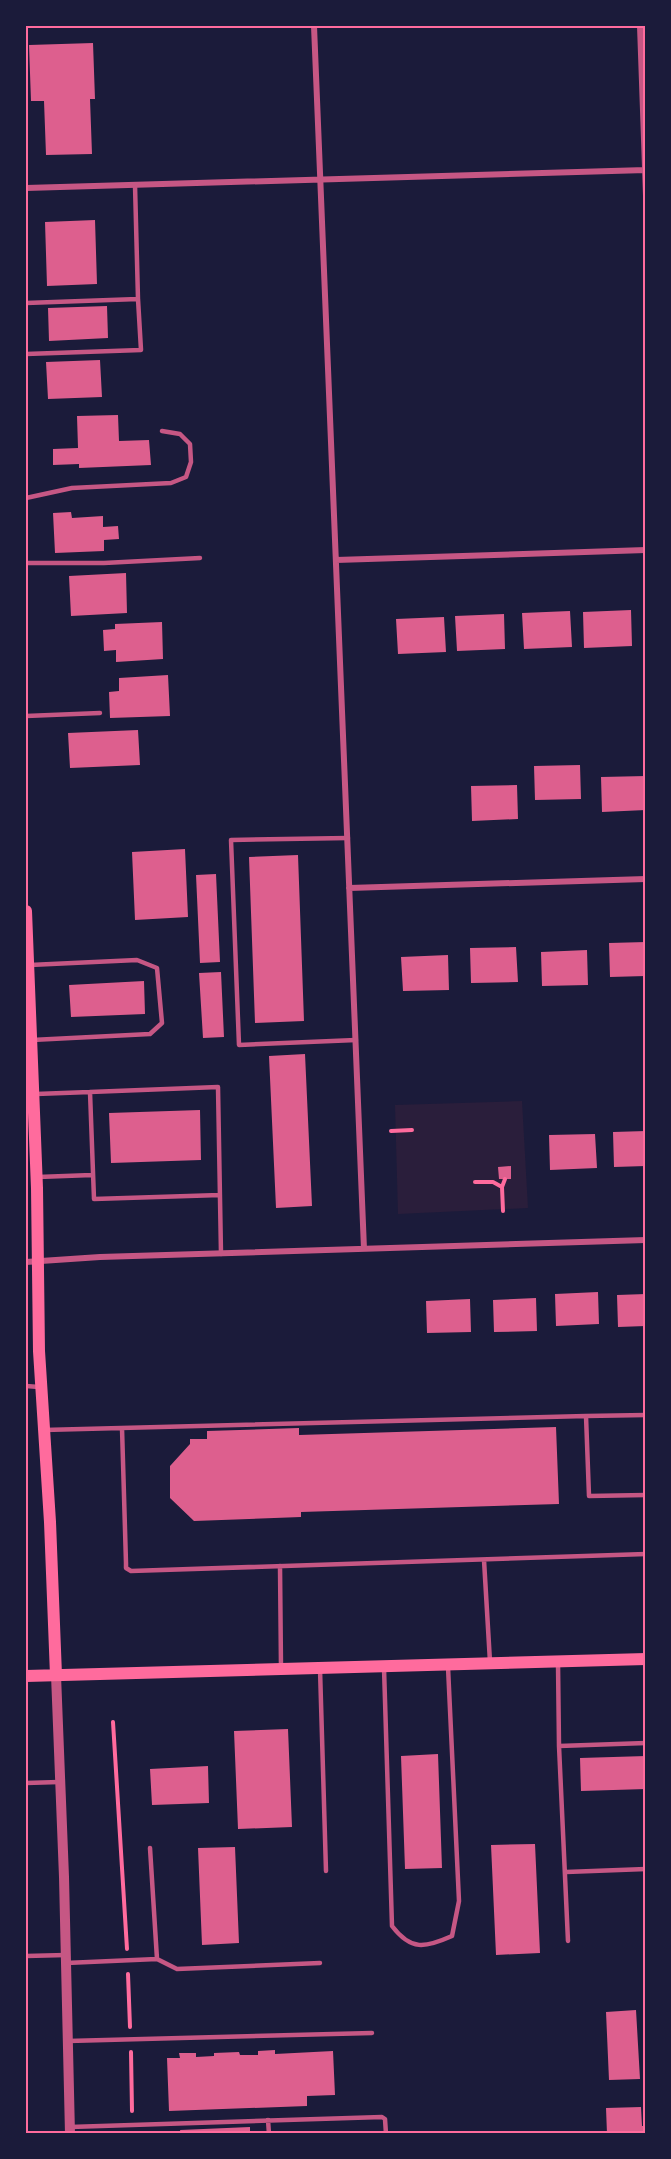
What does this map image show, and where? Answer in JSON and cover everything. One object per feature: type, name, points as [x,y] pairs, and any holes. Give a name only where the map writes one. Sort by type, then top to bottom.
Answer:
[{"type":"main road","points":[[26,911],[31,1040],[29,1071],[33,1094],[37,1177],[32,1262],[42,1388],[56,1675]]},
{"type":"main road","points":[[26,1676],[645,1659]]},
{"type":"street","points":[[314,26],[364,1250]]},
{"type":"street","points":[[640,26],[645,196]]},
{"type":"street","points":[[26,188],[645,170]]},
{"type":"street","points":[[336,560],[645,550]]},
{"type":"street","points":[[349,888],[645,879]]},
{"type":"street","points":[[32,1262],[645,1240]]},
{"type":"street","points":[[56,1675],[70,2130]]},
{"type":"lane","points":[[26,354],[141,350],[135,185]]},
{"type":"lane","points":[[26,303],[138,299]]},
{"type":"lane","points":[[26,498],[40,497],[72,488],[171,483],[186,477],[191,462],[190,444],[180,435],[162,431]]},
{"type":"lane","points":[[26,564],[104,564],[200,558]]},
{"type":"lane","points":[[26,716],[100,713]]},
{"type":"lane","points":[[348,838],[231,840],[237,1011],[239,1045],[356,1040]]},
{"type":"lane","points":[[28,965],[137,960],[157,968],[162,1023],[150,1035],[31,1040]]},
{"type":"lane","points":[[33,1094],[218,1087],[221,1254]]},
{"type":"lane","points":[[90,1092],[94,1199],[220,1195]]},
{"type":"lane","points":[[37,1177],[92,1175]]},
{"type":"lane","points":[[26,1386],[42,1388]]},
{"type":"lane","points":[[44,1430],[645,1415]]},
{"type":"lane","points":[[586,1416],[589,1496],[645,1495]]},
{"type":"lane","points":[[122,1428],[126,1568],[131,1571],[645,1554]]},
{"type":"lane","points":[[484,1560],[490,1662]]},
{"type":"lane","points":[[280,1566],[281,1668]]},
{"type":"lane","points":[[558,1661],[559,1746],[568,1941]]},
{"type":"lane","points":[[384,1665],[392,1926],[402,1938],[420,1947],[452,1936],[459,1901],[448,1664]]},
{"type":"lane","points":[[320,1667],[326,1871]]},
{"type":"lane","points":[[559,1746],[645,1743]]},
{"type":"lane","points":[[26,1783],[61,1782]]},
{"type":"lane","points":[[150,1848],[157,1959]]},
{"type":"lane","points":[[566,1872],[645,1869]]},
{"type":"lane","points":[[26,1956],[66,1959],[157,1959],[177,1969],[320,1963]]},
{"type":"lane","points":[[68,2041],[372,2033]]},
{"type":"lane","points":[[70,2130],[133,2125],[382,2117],[385,2119],[386,2133]]},
{"type":"lane","points":[[268,2120],[269,2133]]},
{"type":"path","points":[[391,1131],[412,1130]]},
{"type":"path","points":[[503,1211],[502,1187],[505,1179]]},
{"type":"path","points":[[476,1182],[493,1182],[502,1187]]},
{"type":"path","points":[[113,1722],[127,1960],[133,2125]]},
{"type":"shaded area","points":[[522,1101],[528,1208],[398,1214],[395,1105]]},
{"type":"building","points":[[93,43],[95,99],[90,99],[92,154],[46,155],[44,101],[31,101],[29,45]]},
{"type":"building","points":[[95,220],[97,284],[47,286],[45,222]]},
{"type":"building","points":[[107,306],[108,338],[49,341],[48,308]]},
{"type":"building","points":[[100,360],[102,397],[48,399],[46,362]]},
{"type":"building","points":[[118,415],[119,441],[149,440],[151,465],[79,468],[79,464],[53,465],[53,449],[78,448],[77,416]]},
{"type":"building","points":[[71,512],[72,518],[103,516],[103,527],[118,526],[119,539],[104,540],[104,551],[55,553],[53,513]]},
{"type":"building","points":[[126,573],[127,613],[71,616],[69,576]]},
{"type":"building","points":[[631,610],[632,646],[584,648],[583,612]]},
{"type":"building","points":[[570,611],[572,647],[524,649],[522,613]]},
{"type":"building","points":[[504,614],[505,649],[457,651],[455,616]]},
{"type":"building","points":[[444,617],[446,652],[398,654],[396,619]]},
{"type":"building","points":[[162,622],[163,659],[116,662],[116,650],[104,651],[103,630],[115,629],[115,624]]},
{"type":"building","points":[[168,675],[170,716],[110,718],[109,692],[119,691],[119,678]]},
{"type":"building","points":[[138,730],[140,765],[70,768],[68,733]]},
{"type":"building","points":[[580,765],[581,799],[535,800],[534,766]]},
{"type":"building","points":[[646,776],[646,810],[602,812],[601,777]]},
{"type":"building","points":[[517,785],[518,819],[472,821],[471,786]]},
{"type":"building","points":[[185,849],[188,917],[135,920],[132,852]]},
{"type":"building","points":[[298,855],[304,1021],[255,1023],[249,857]]},
{"type":"building","points":[[216,874],[220,962],[200,963],[196,875]]},
{"type":"building","points":[[646,942],[646,976],[610,977],[609,943]]},
{"type":"building","points":[[516,947],[518,982],[471,983],[470,948]]},
{"type":"building","points":[[587,950],[588,985],[542,986],[541,952]]},
{"type":"building","points":[[448,955],[449,990],[403,991],[401,957]]},
{"type":"building","points":[[221,972],[224,1037],[203,1038],[199,973]]},
{"type":"building","points":[[144,981],[145,1014],[71,1017],[69,985]]},
{"type":"building","points":[[305,1054],[312,1206],[276,1208],[269,1056]]},
{"type":"building","points":[[200,1110],[201,1160],[111,1163],[109,1113]]},
{"type":"building","points":[[646,1131],[646,1166],[614,1167],[613,1132]]},
{"type":"building","points":[[595,1134],[597,1168],[550,1170],[549,1135]]},
{"type":"building","points":[[511,1166],[511,1179],[499,1179],[498,1167]]},
{"type":"building","points":[[598,1292],[599,1324],[556,1326],[555,1294]]},
{"type":"building","points":[[646,1294],[646,1326],[618,1327],[617,1295]]},
{"type":"building","points":[[536,1298],[537,1331],[494,1332],[493,1300]]},
{"type":"building","points":[[470,1299],[471,1332],[427,1333],[426,1301]]},
{"type":"building","points":[[556,1427],[559,1504],[301,1512],[301,1517],[194,1521],[170,1498],[170,1466],[190,1444],[190,1439],[207,1439],[207,1431],[299,1428],[299,1435]]},
{"type":"building","points":[[288,1729],[292,1827],[238,1829],[234,1731]]},
{"type":"building","points":[[438,1754],[442,1868],[405,1869],[401,1756]]},
{"type":"building","points":[[646,1756],[646,1789],[581,1791],[580,1758]]},
{"type":"building","points":[[208,1766],[209,1803],[152,1805],[150,1769]]},
{"type":"building","points":[[535,1844],[540,1953],[496,1955],[491,1845]]},
{"type":"building","points":[[235,1847],[239,1943],[202,1945],[198,1848]]},
{"type":"building","points":[[636,2010],[640,2079],[609,2080],[606,2012]]},
{"type":"building","points":[[275,2050],[275,2054],[333,2051],[335,2095],[307,2096],[307,2106],[169,2111],[167,2058],[180,2058],[179,2053],[196,2053],[196,2057],[214,2056],[214,2053],[239,2052],[240,2055],[258,2055],[258,2051]]},
{"type":"building","points":[[641,2107],[642,2126],[646,2126],[646,2134],[607,2134],[606,2108]]},
{"type":"building","points":[[250,2127],[250,2134],[181,2134],[180,2130]]}]
